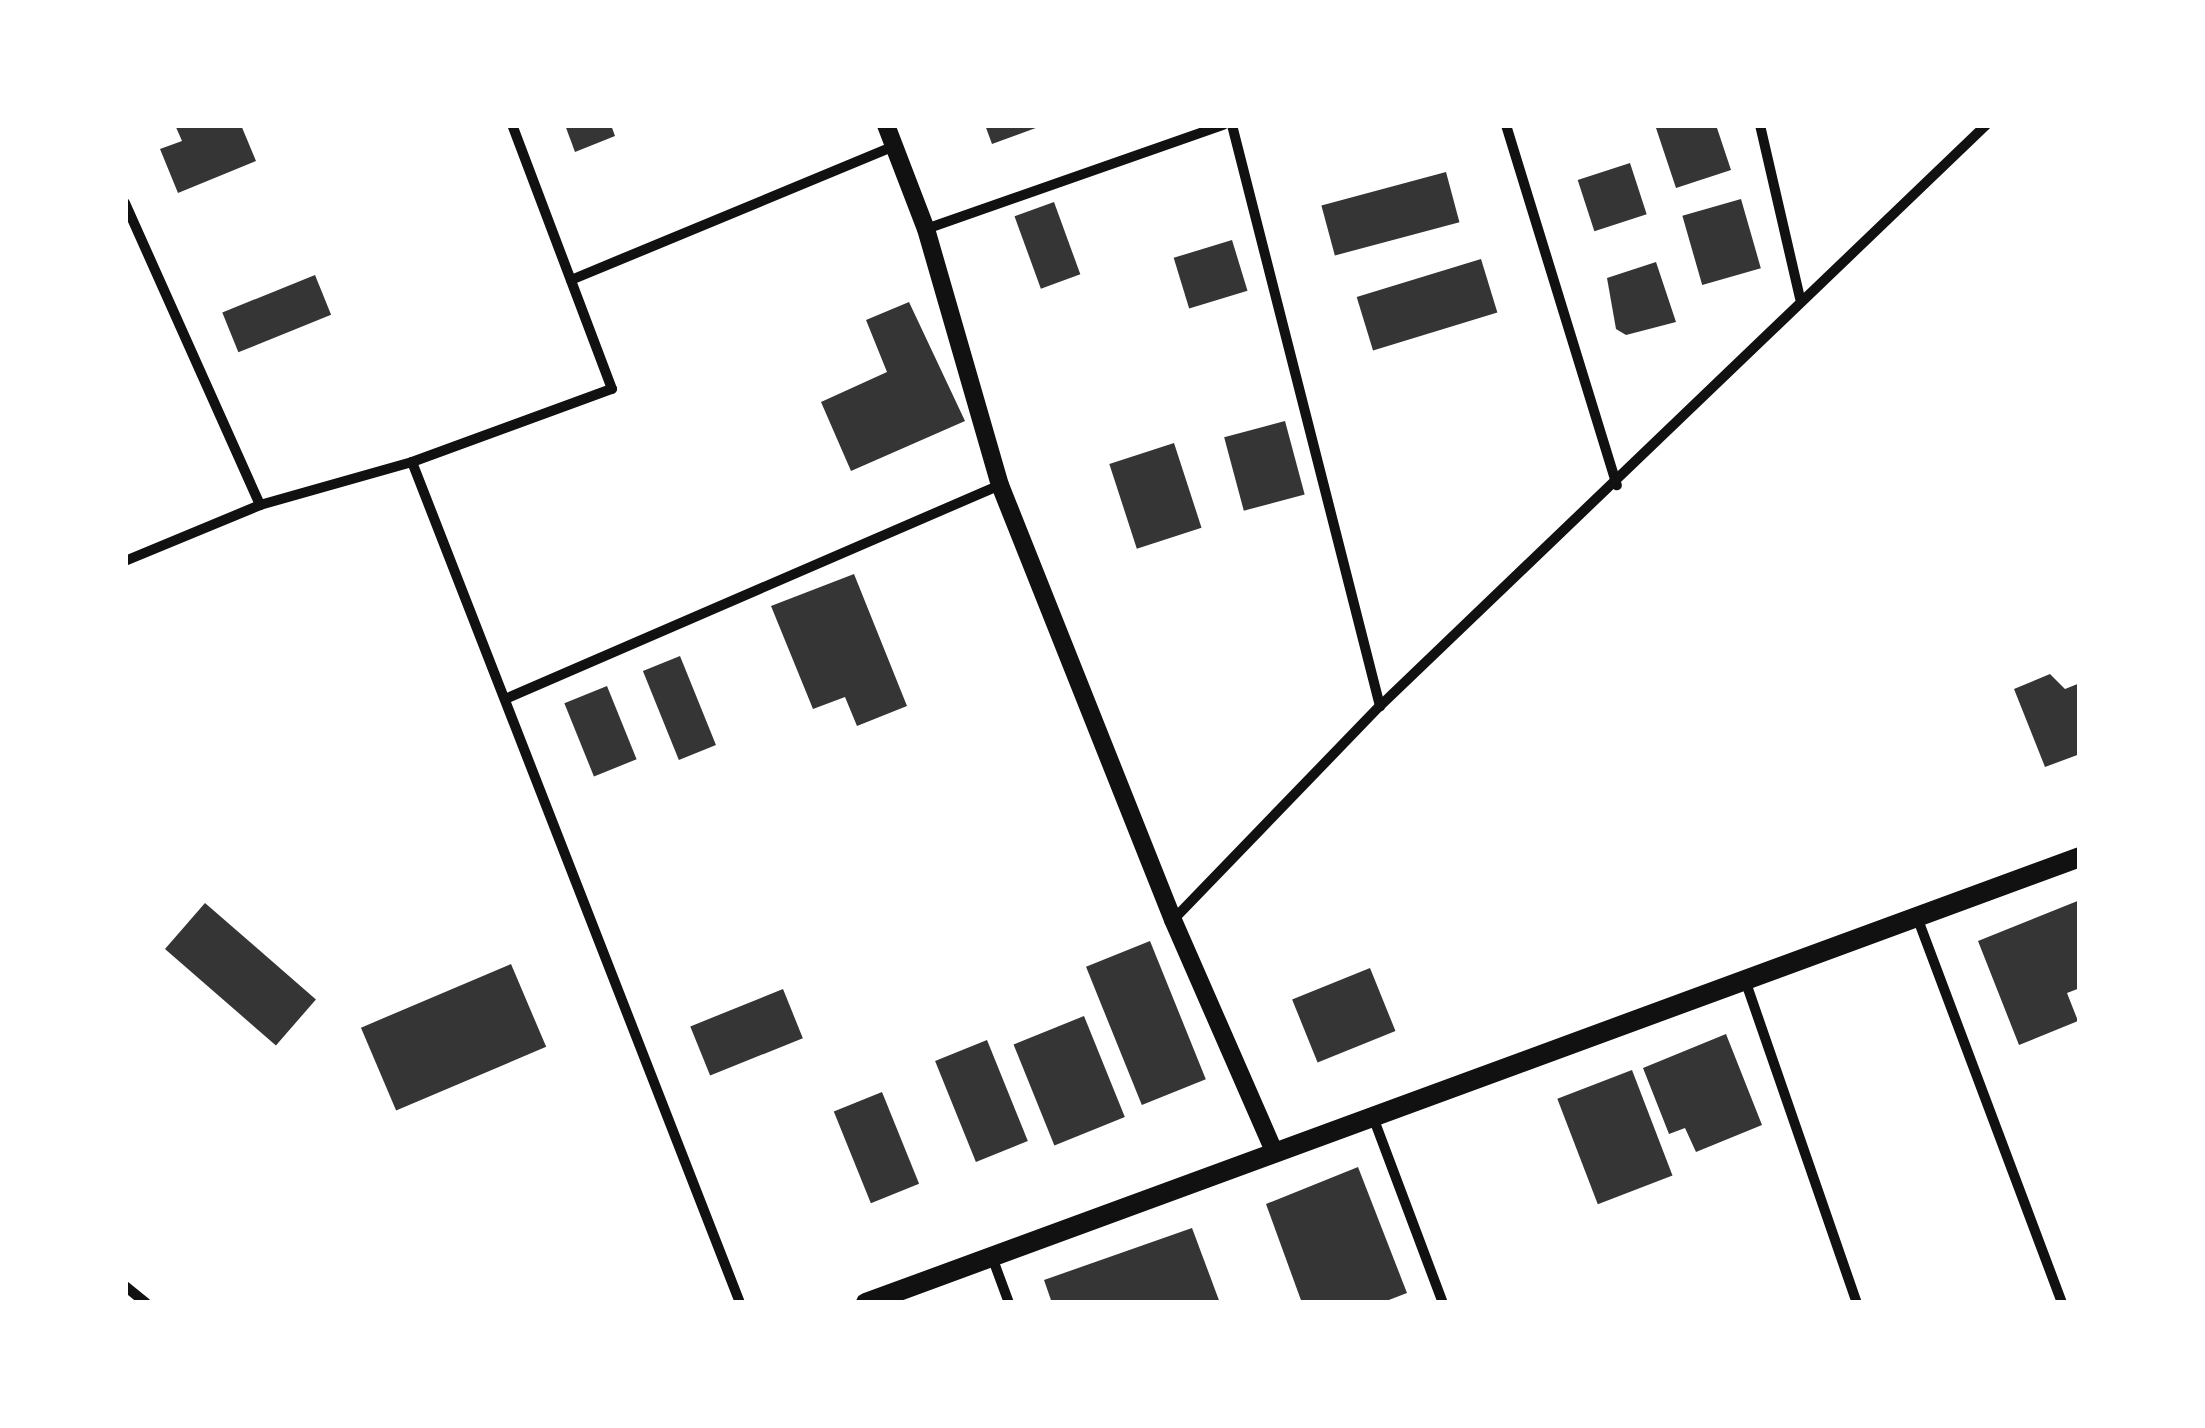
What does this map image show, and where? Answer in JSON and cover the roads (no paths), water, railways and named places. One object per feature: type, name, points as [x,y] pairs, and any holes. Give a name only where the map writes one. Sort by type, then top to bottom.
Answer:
[{"type":"main road","points":[[866,1303],[2080,857]]},
{"type":"street","points":[[125,561],[260,505],[412,462],[612,389],[512,125]]},
{"type":"street","points":[[886,125],[926,229],[1000,485],[1174,920],[1275,1153]]},
{"type":"street","points":[[926,229],[1224,125]]},
{"type":"street","points":[[1232,125],[1380,706]]},
{"type":"street","points":[[1506,125],[1617,485]]},
{"type":"street","points":[[1760,125],[1800,298]]},
{"type":"street","points":[[1174,920],[1380,706],[1617,485],[1800,298],[1986,125]]},
{"type":"street","points":[[570,280],[892,147]]},
{"type":"street","points":[[125,204],[260,505]]},
{"type":"street","points":[[412,462],[740,1303]]},
{"type":"street","points":[[505,699],[1000,485]]},
{"type":"street","points":[[1916,917],[2062,1303]]},
{"type":"street","points":[[1745,980],[1857,1303]]},
{"type":"street","points":[[1373,1117],[1443,1303]]},
{"type":"street","points":[[992,1257],[1009,1303]]},
{"type":"street","points":[[125,1286],[146,1303]]}]
